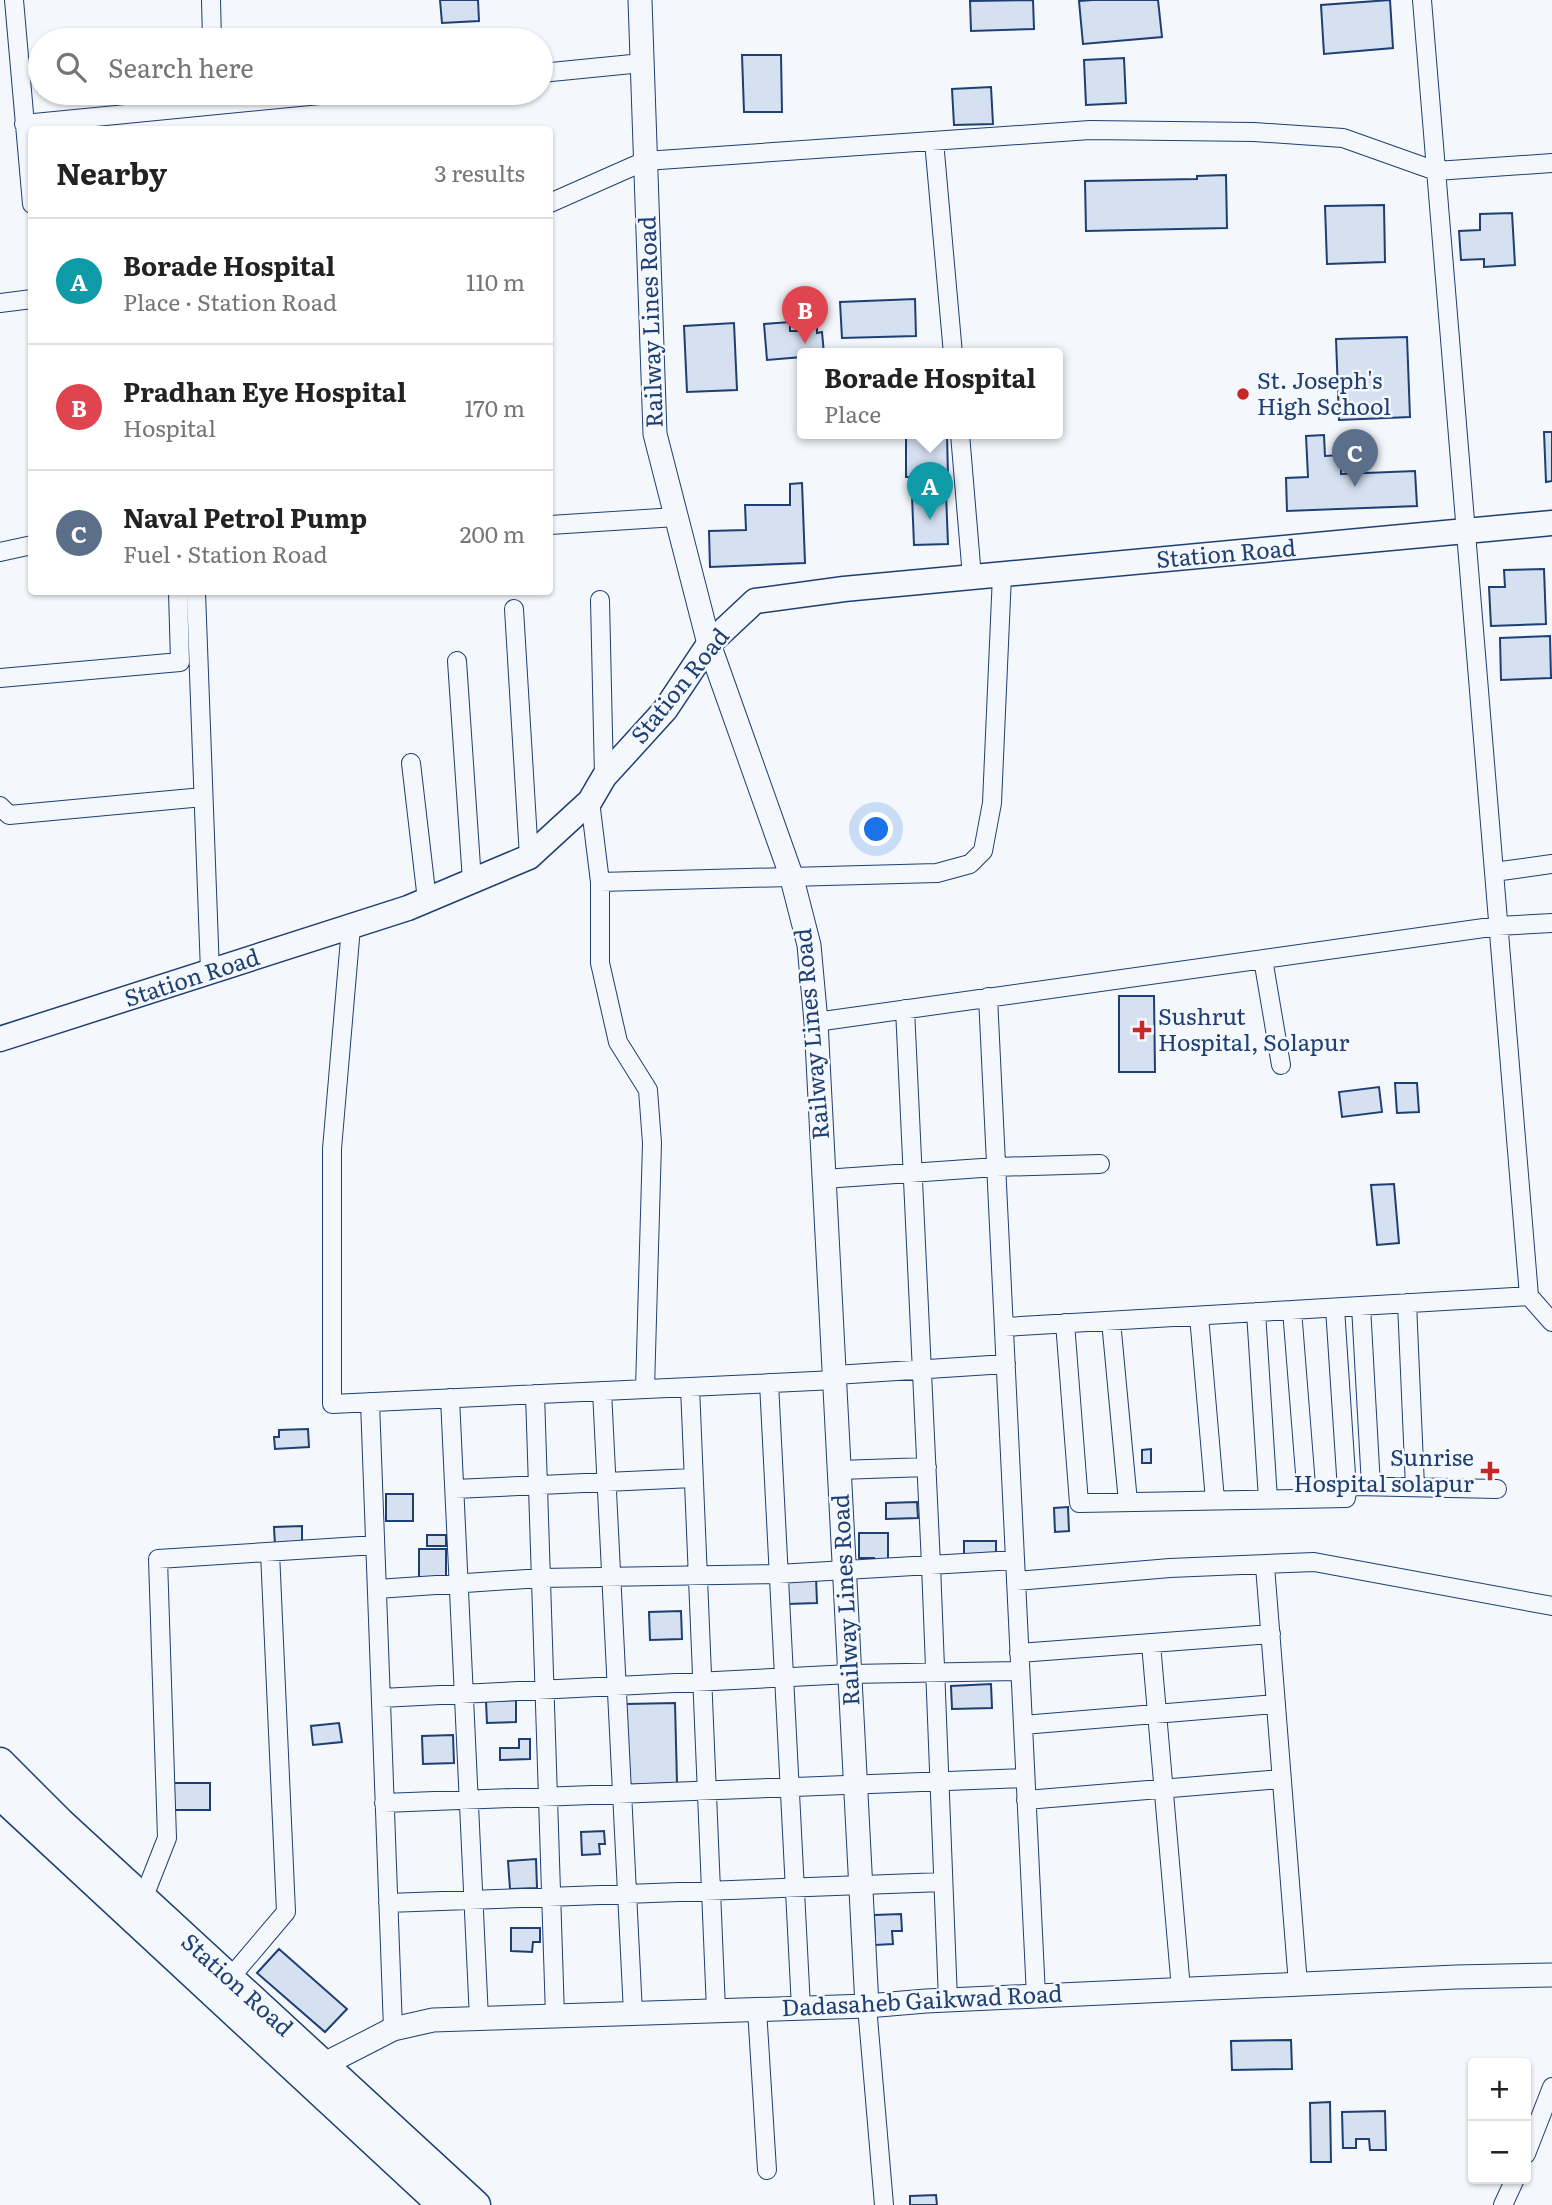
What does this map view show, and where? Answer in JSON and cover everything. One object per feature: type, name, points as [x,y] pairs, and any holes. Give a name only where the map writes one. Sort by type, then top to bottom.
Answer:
[{"type":"main road","name":"Station Road","points":[[0,1039],[351,927],[427,900],[529,857],[590,800],[604,777],[665,710],[709,644],[755,601],[844,589],[1552,523]]},
{"type":"main road","name":"Station Road","points":[[0,1762],[60,1822],[230,1978],[442,2205]]},
{"type":"main road","name":"Station Road","points":[[0,1795],[314,2070],[476,2205]]},
{"type":"street","points":[[14,0],[28,164]]},
{"type":"street","points":[[211,0],[212,28]]},
{"type":"street","name":"Railway Lines Road","points":[[639,0],[655,434],[709,644],[791,875],[809,945],[816,1022],[867,2006]]},
{"type":"street","points":[[1422,0],[1529,1296],[1552,1322]]},
{"type":"street","points":[[553,72],[642,63]]},
{"type":"street","points":[[24,124],[168,105]]},
{"type":"street","points":[[553,202],[645,161],[1090,130],[1254,132],[1343,138],[1436,171],[1552,163]]},
{"type":"street","points":[[934,141],[952,348]]},
{"type":"street","points":[[0,303],[28,300]]},
{"type":"street","points":[[960,439],[972,578]]},
{"type":"street","points":[[553,525],[676,517]]},
{"type":"street","points":[[0,552],[28,546]]},
{"type":"street","points":[[600,882],[937,873],[970,864],[983,851],[992,803],[1002,575]]},
{"type":"street","points":[[0,678],[180,662],[178,595]]},
{"type":"street","points":[[196,595],[210,972]]},
{"type":"street","points":[[600,600],[604,777]]},
{"type":"street","points":[[514,609],[529,857]]},
{"type":"street","points":[[457,661],[472,881]]},
{"type":"street","points":[[411,763],[427,900]]},
{"type":"street","points":[[0,806],[9,815],[204,797]]},
{"type":"street","points":[[590,800],[600,882],[600,963],[618,1042],[648,1090],[652,1143],[645,1389]]},
{"type":"street","points":[[1494,872],[1552,864]]},
{"type":"street","points":[[816,1022],[1498,926],[1552,923]]},
{"type":"street","points":[[351,927],[332,1149],[332,1404],[769,1383],[1006,1364]]},
{"type":"street","points":[[1263,959],[1281,1065]]},
{"type":"street","points":[[988,997],[1036,1996]]},
{"type":"street","points":[[905,1009],[927,1467],[948,2000]]},
{"type":"street","points":[[824,1179],[996,1167],[1100,1164]]},
{"type":"street","points":[[1004,1327],[1529,1296]]},
{"type":"street","points":[[1408,1303],[1415,1487]]},
{"type":"street","points":[[1361,1306],[1371,1486]]},
{"type":"street","points":[[1065,1323],[1079,1503],[1346,1498],[1335,1308]]},
{"type":"street","points":[[1292,1310],[1307,1498]]},
{"type":"street","points":[[1256,1312],[1268,1499]]},
{"type":"street","points":[[1199,1316],[1215,1500]]},
{"type":"street","points":[[1111,1321],[1128,1502]]},
{"type":"street","points":[[769,1383],[801,2008]]},
{"type":"street","points":[[690,1387],[716,2010]]},
{"type":"street","points":[[602,1391],[633,2013]]},
{"type":"street","points":[[535,1394],[555,2016]]},
{"type":"street","points":[[450,1398],[479,2019]]},
{"type":"street","points":[[370,1402],[393,2029]]},
{"type":"street","points":[[839,1470],[927,1467]]},
{"type":"street","points":[[455,1489],[693,1478]]},
{"type":"street","points":[[1347,1489],[1371,1486],[1497,1489]]},
{"type":"street","points":[[143,1899],[167,1838],[158,1559],[375,1545]]},
{"type":"street","points":[[230,1978],[286,1912],[270,1552]]},
{"type":"street","points":[[377,1589],[541,1578],[778,1574],[1015,1560]]},
{"type":"street","points":[[1016,1581],[1170,1567],[1265,1566],[1314,1562],[1552,1606]]},
{"type":"street","points":[[1265,1566],[1298,1984]]},
{"type":"street","points":[[381,1698],[935,1672],[1152,1644],[1271,1634]]},
{"type":"street","points":[[1152,1644],[1181,1989]]},
{"type":"street","points":[[1023,1725],[1276,1703]]},
{"type":"street","points":[[384,1803],[1025,1778]]},
{"type":"street","points":[[1026,1800],[1282,1779]]},
{"type":"street","points":[[388,1903],[943,1882]]},
{"type":"street","name":"Dadasaheb Gaikwad Road","points":[[314,2070],[393,2029],[433,2020],[867,2006],[1181,1989],[1552,1975]]},
{"type":"street","points":[[867,2006],[884,2205]]},
{"type":"street","points":[[757,2009],[767,2170]]},
{"type":"street","points":[[1531,2141],[1552,2087]]},
{"type":"street","points":[[1503,2205],[1513,2184]]},
{"type":"building","points":[[440,0],[478,0],[479,21],[442,23]]},
{"type":"building","points":[[1033,0],[1034,29],[971,31],[970,1]]},
{"type":"building","points":[[1158,0],[1162,37],[1083,44],[1079,1]]},
{"type":"building","points":[[1390,0],[1393,48],[1324,54],[1321,5]]},
{"type":"building","points":[[742,55],[781,55],[782,112],[744,112]]},
{"type":"building","points":[[1124,58],[1126,103],[1086,105],[1084,60]]},
{"type":"building","points":[[991,87],[993,124],[954,125],[952,89]]},
{"type":"building","points":[[1226,175],[1227,228],[1086,231],[1085,181],[1197,179],[1197,176]]},
{"type":"building","points":[[1384,205],[1385,262],[1327,264],[1325,206]]},
{"type":"building","points":[[1512,213],[1515,265],[1484,267],[1484,259],[1461,260],[1459,231],[1480,230],[1480,214]]},
{"type":"building","points":[[915,299],[916,336],[842,338],[840,302]]},
{"type":"building","points":[[790,322],[790,331],[800,331],[799,325],[817,323],[817,333],[822,332],[823,348],[797,348],[797,357],[767,360],[764,324]]},
{"type":"building","points":[[734,323],[737,390],[687,392],[684,326]]},
{"type":"building","points":[[1407,337],[1410,417],[1339,420],[1336,339]]},
{"type":"building","points":[[1544,432],[1552,432],[1552,481],[1546,482]]},
{"type":"building","points":[[1324,435],[1325,456],[1341,455],[1341,474],[1415,471],[1417,506],[1287,511],[1286,478],[1308,477],[1306,436]]},
{"type":"building","points":[[906,439],[947,439],[948,477],[906,477]]},
{"type":"building","points":[[802,483],[805,563],[710,567],[709,531],[746,530],[745,505],[790,505],[790,484]]},
{"type":"building","points":[[946,493],[948,544],[914,545],[912,496]]},
{"type":"building","points":[[1544,569],[1546,624],[1491,626],[1489,587],[1505,587],[1504,570]]},
{"type":"building","points":[[1550,636],[1551,678],[1501,680],[1500,638]]},
{"type":"building","points":[[1119,996],[1154,996],[1155,1072],[1119,1072]]},
{"type":"building","points":[[1395,1083],[1417,1083],[1419,1112],[1397,1113]]},
{"type":"building","points":[[1379,1087],[1382,1112],[1342,1117],[1339,1092]]},
{"type":"building","points":[[1394,1184],[1399,1243],[1377,1245],[1371,1185]]},
{"type":"building","points":[[308,1429],[309,1447],[275,1449],[274,1437],[279,1437],[279,1430]]},
{"type":"building","points":[[1151,1449],[1151,1463],[1142,1463],[1142,1450]]},
{"type":"building","points":[[386,1494],[413,1494],[413,1521],[386,1521]]},
{"type":"building","points":[[917,1502],[918,1518],[886,1519],[886,1503]]},
{"type":"building","points":[[1068,1507],[1069,1531],[1055,1532],[1054,1508]]},
{"type":"building","points":[[302,1526],[302,1545],[275,1546],[274,1527]]},
{"type":"building","points":[[859,1533],[888,1533],[888,1563],[874,1563],[874,1558],[859,1558]]},
{"type":"building","points":[[427,1535],[446,1535],[446,1546],[427,1546]]},
{"type":"building","points":[[964,1541],[996,1541],[996,1556],[964,1556]]},
{"type":"building","points":[[419,1549],[446,1549],[446,1577],[419,1577]]},
{"type":"building","points":[[816,1577],[817,1603],[788,1604],[787,1578]]},
{"type":"building","points":[[681,1611],[682,1639],[650,1640],[649,1612]]},
{"type":"building","points":[[991,1684],[992,1708],[952,1709],[951,1686]]},
{"type":"building","points":[[516,1700],[516,1722],[487,1723],[486,1701]]},
{"type":"building","points":[[675,1703],[677,1783],[629,1785],[626,1704]]},
{"type":"building","points":[[339,1723],[342,1742],[313,1745],[311,1726]]},
{"type":"building","points":[[453,1735],[454,1763],[423,1764],[422,1736]]},
{"type":"building","points":[[519,1739],[530,1739],[530,1759],[500,1760],[500,1748],[519,1748]]},
{"type":"building","points":[[174,1783],[210,1783],[210,1810],[174,1810]]},
{"type":"building","points":[[604,1831],[605,1844],[599,1844],[600,1854],[582,1855],[581,1832]]},
{"type":"building","points":[[536,1859],[537,1888],[510,1889],[508,1861]]},
{"type":"building","points":[[901,1914],[902,1931],[892,1931],[893,1944],[875,1945],[874,1915]]},
{"type":"building","points":[[511,1928],[540,1928],[540,1942],[533,1942],[532,1952],[511,1951]]},
{"type":"building","points":[[279,1949],[347,2009],[325,2032],[257,1973]]},
{"type":"building","points":[[1291,2040],[1292,2069],[1232,2070],[1231,2041]]},
{"type":"building","points":[[1330,2102],[1331,2162],[1311,2162],[1310,2103]]},
{"type":"building","points":[[1385,2111],[1386,2150],[1370,2150],[1369,2139],[1356,2139],[1356,2148],[1343,2148],[1342,2112]]},
{"type":"building","points":[[936,2195],[937,2205],[910,2205],[910,2196]]},
{"type":"place","name":"Pradhan Eye Hospital","points":[[805,344]]},
{"type":"place","name":"St. Joseph's High School","points":[[1243,394]]},
{"type":"place","name":"Naval Petrol Pump","points":[[1355,487]]},
{"type":"place","name":"Borade Hospital","points":[[930,520]]},
{"type":"place","name":"Sushrut Hospital, Solapur","points":[[1142,1030]]},
{"type":"place","name":"Sunrise Hospital solapur","points":[[1490,1471]]}]
